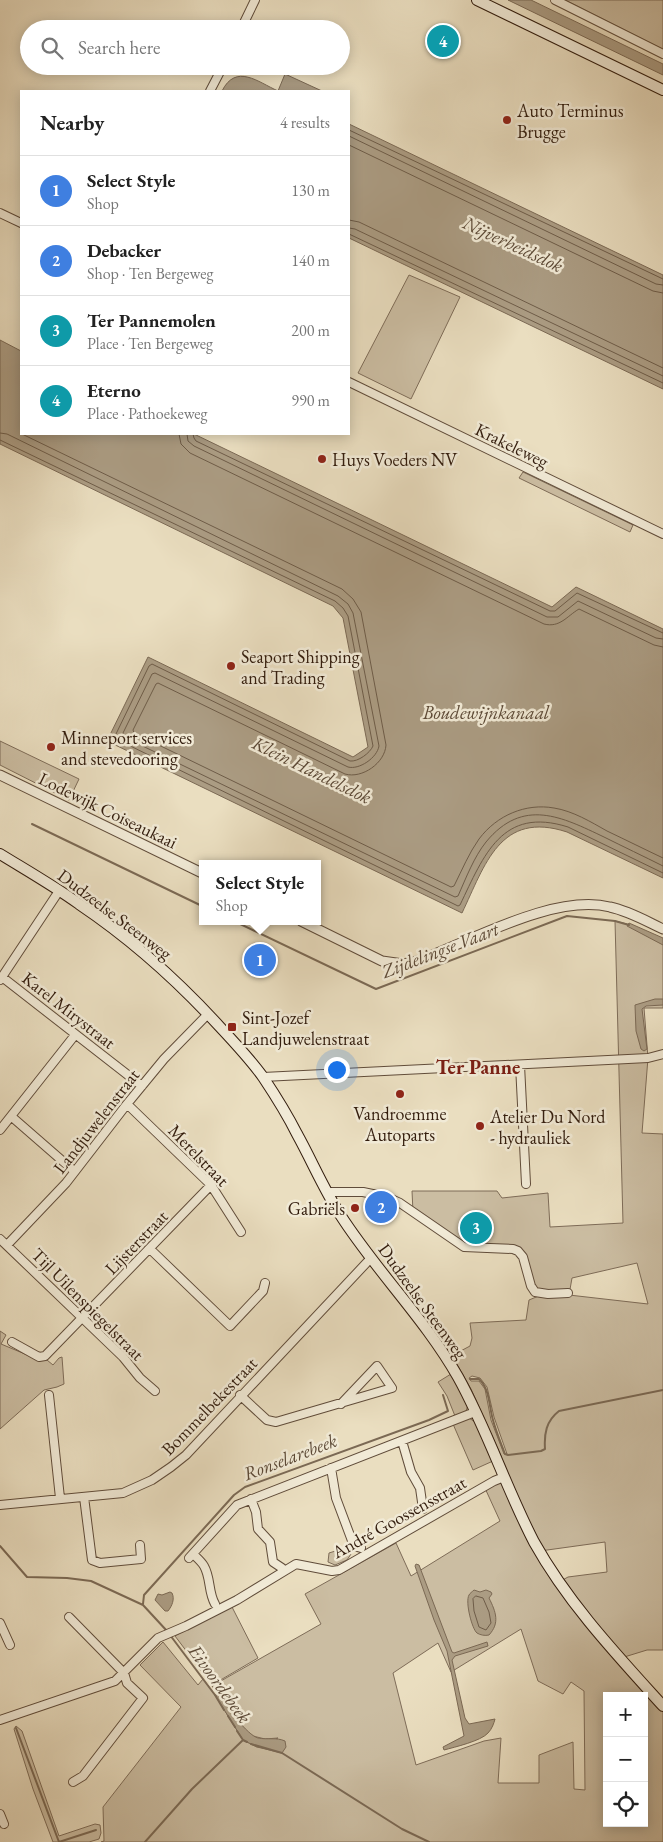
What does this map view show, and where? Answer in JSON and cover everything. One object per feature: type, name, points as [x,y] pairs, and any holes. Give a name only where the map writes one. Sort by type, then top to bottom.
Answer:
[{"type":"main road","points":[[477,0],[663,90]]},
{"type":"main road","name":"Dudzeelse Steenweg","points":[[0,854],[79,903],[140,949],[174,980],[246,1055],[263,1078],[297,1133],[340,1215],[438,1345],[459,1379],[534,1542],[559,1582],[582,1614],[663,1706]]},
{"type":"street","points":[[245,20],[255,0]]},
{"type":"street","points":[[555,0],[663,54]]},
{"type":"street","points":[[210,90],[218,75]]},
{"type":"street","points":[[0,213],[20,223]]},
{"type":"street","name":"Krakeleweg","points":[[350,382],[663,534]]},
{"type":"street","name":"Lodewijk Coiseaukaai","points":[[0,775],[199,872]]},
{"type":"street","points":[[1,978],[59,891]]},
{"type":"street","points":[[309,925],[382,960],[403,964],[414,962],[509,924],[565,906],[609,906],[663,929]]},
{"type":"street","name":"Karel Mirystraat","points":[[1,978],[142,1086]]},
{"type":"street","name":"Landjuwelenstraat","points":[[7,1245],[66,1183],[164,1059],[208,1014]]},
{"type":"street","points":[[0,1130],[75,1034]]},
{"type":"street","points":[[263,1078],[634,1059],[663,1054]]},
{"type":"street","points":[[520,1065],[526,1184]]},
{"type":"street","name":"Merelstraat","points":[[127,1104],[211,1185],[241,1232]]},
{"type":"street","points":[[12,1117],[74,1171]]},
{"type":"street","name":"Lijsterstraat","points":[[12,1342],[39,1357],[45,1356],[211,1185]]},
{"type":"street","points":[[327,1192],[363,1192],[387,1197],[400,1203],[464,1247],[513,1249],[523,1257],[531,1286],[535,1292],[548,1294],[568,1293]]},
{"type":"street","name":"Tijl Uilenspiegelstraat","points":[[0,1239],[123,1357],[140,1378],[155,1391]]},
{"type":"street","points":[[150,1249],[230,1326],[263,1291],[265,1283]]},
{"type":"street","name":"Bommelbekestraat","points":[[0,1505],[60,1498],[84,1498],[123,1492],[152,1480],[171,1468],[186,1455],[240,1395],[371,1258]]},
{"type":"street","points":[[240,1395],[267,1420],[276,1422],[341,1404],[392,1388],[378,1366],[341,1404]]},
{"type":"street","points":[[49,1395],[60,1498]]},
{"type":"street","points":[[215,1604],[210,1594],[206,1570],[203,1564],[191,1556],[237,1505],[475,1412]]},
{"type":"street","name":"André Goossensstraat","points":[[402,1441],[410,1472],[420,1488],[423,1508]]},
{"type":"street","name":"André Goossensstraat","points":[[331,1468],[342,1516],[354,1546],[361,1548]]},
{"type":"street","name":"André Goossensstraat","points":[[0,1720],[115,1681],[158,1638],[168,1635],[237,1600],[296,1564],[332,1571],[338,1570],[504,1477]]},
{"type":"street","points":[[84,1498],[92,1560],[100,1563],[141,1559],[140,1545]]},
{"type":"street","points":[[251,1500],[256,1512],[258,1529],[270,1542],[273,1562],[282,1568]]},
{"type":"street","points":[[69,1617],[124,1673],[127,1683],[143,1698],[83,1776],[73,1782]]},
{"type":"street","points":[[0,1623],[10,1645]]},
{"type":"street","points":[[0,1814],[4,1824]]},
{"type":"shaded area","points":[[565,0],[663,0],[663,49]]},
{"type":"shaded area","points":[[409,275],[460,297],[411,399],[358,373]]},
{"type":"shaded area","points":[[523,472],[633,525],[630,532],[519,478]]},
{"type":"shaded area","points":[[0,741],[79,779],[69,800],[0,765]]},
{"type":"shaded area","points":[[615,921],[627,924],[663,941],[663,1008],[644,1008],[648,1058],[642,1133],[663,1134],[663,1650],[647,1650],[621,1658],[663,1706],[663,1842],[101,1842],[104,1841],[103,1807],[181,1707],[140,1665],[163,1642],[198,1685],[203,1679],[243,1740],[257,1747],[278,1738],[265,1739],[249,1735],[212,1686],[321,1624],[305,1594],[396,1543],[411,1576],[500,1521],[484,1486],[504,1477],[496,1459],[501,1456],[471,1389],[454,1359],[456,1357],[455,1354],[470,1346],[472,1338],[470,1323],[526,1320],[529,1300],[541,1295],[535,1292],[518,1251],[471,1249],[413,1212],[412,1191],[497,1191],[502,1198],[548,1193],[550,1227],[623,1223]],"holes":[[[637,1263],[648,1304],[569,1295],[572,1278]],[[472,1376],[480,1378],[487,1387],[494,1417],[507,1454],[504,1454],[491,1420],[485,1389],[479,1381],[471,1381],[469,1378]],[[605,1542],[607,1572],[568,1577],[559,1582],[540,1551]],[[521,1629],[538,1681],[563,1694],[571,1682],[584,1691],[585,1790],[574,1789],[573,1742],[539,1755],[539,1783],[498,1783],[501,1738],[484,1741],[416,1765],[393,1673],[438,1643],[451,1672]]]},
{"type":"shaded area","points":[[0,1331],[6,1335],[1,1344],[37,1359],[47,1360],[53,1365],[62,1357],[64,1384],[44,1390],[0,1429]]},
{"type":"shaded area","points":[[451,1374],[468,1405],[466,1411],[455,1416],[447,1396],[438,1382]]},
{"type":"shaded area","points":[[469,1418],[475,1422],[493,1461],[473,1470],[453,1424]]},
{"type":"shaded area","points":[[345,1548],[351,1554],[347,1560],[335,1565],[328,1562],[329,1553]]},
{"type":"shaded area","points":[[232,1607],[258,1658],[212,1685],[175,1636]]},
{"type":"shaded area","points":[[16,1726],[22,1731],[59,1836],[95,1824],[100,1825],[101,1833],[99,1839],[89,1842],[53,1842],[33,1789],[14,1729]]},
{"type":"water","points":[[508,0],[531,0],[663,64],[663,75]]},
{"type":"water","points":[[285,75],[320,90],[278,90]]},
{"type":"water","points":[[241,76],[276,90],[223,90],[234,78]]},
{"type":"water","name":"Nijverheidsdok","points":[[350,124],[663,275],[663,389],[350,238]]},
{"type":"water","name":"Boudewijnkanaal","points":[[0,340],[20,350],[20,435],[196,435],[552,607],[576,587],[663,629],[663,878],[567,832],[544,827],[526,829],[510,835],[498,846],[488,860],[462,913],[107,741],[148,657],[353,757],[368,747],[343,618],[333,606],[0,444]]},
{"type":"water","points":[[629,923],[663,938],[663,945],[627,926]]},
{"type":"water","points":[[655,999],[663,999],[663,1005],[646,1006],[642,1009],[647,1049],[644,1051],[641,1049],[636,1031],[635,1005]]},
{"type":"water","points":[[416,1564],[419,1565],[452,1652],[454,1653],[487,1642],[488,1646],[455,1656],[452,1660],[465,1718],[469,1724],[495,1719],[493,1726],[480,1739],[444,1750],[443,1747],[464,1736],[447,1651],[434,1620],[415,1566]]},
{"type":"water","points":[[474,1590],[480,1592],[486,1590],[492,1594],[489,1598],[494,1608],[496,1622],[489,1635],[477,1633],[471,1621],[468,1598],[469,1594]]},
{"type":"water","points":[[170,1592],[173,1595],[173,1602],[168,1611],[165,1611],[155,1600],[158,1594],[162,1595]]},
{"type":"water","points":[[215,1695],[219,1695],[237,1720],[253,1736],[285,1741],[286,1747],[282,1753],[257,1747],[243,1740]]},
{"type":"waterway","name":"Zijdelingse Vaart","points":[[32,824],[199,905]]},
{"type":"waterway","name":"Zijdelingse Vaart","points":[[242,925],[376,989],[567,916],[615,921],[629,925]]},
{"type":"waterway","name":"Ronselarebeek","points":[[470,1379],[479,1379],[483,1383],[489,1398],[496,1429],[505,1454],[508,1455],[545,1449],[547,1428],[551,1419],[559,1411],[663,1390]]},
{"type":"waterway","name":"Ronselarebeek","points":[[143,1604],[144,1595],[234,1495],[245,1487],[429,1420],[448,1411],[443,1395]]},
{"type":"waterway","name":"Eivoordebeek","points":[[0,1546],[27,1577],[91,1581],[143,1605],[167,1631]]},
{"type":"waterway","name":"Eivoordebeek","points":[[170,1635],[224,1710]]},
{"type":"waterway","name":"Eivoordebeek","points":[[228,1716],[235,1727]]},
{"type":"waterway","points":[[16,1728],[59,1842],[96,1830]]},
{"type":"waterway","name":"Eivoordebeek","points":[[237,1731],[243,1740],[247,1742]]},
{"type":"waterway","points":[[145,1842],[192,1789],[243,1740]]},
{"type":"waterway","name":"Eivoordebeek","points":[[251,1744],[282,1753],[402,1829],[429,1842]]},
{"type":"place","name":"Eterno","points":[[443,41]]},
{"type":"place","name":"Auto Terminus Brugge","points":[[507,120]]},
{"type":"place","name":"Huys Voeders NV","points":[[322,459]]},
{"type":"place","name":"Seaport Shipping and Trading","points":[[231,666]]},
{"type":"place","name":"Minneport services and stevedooring","points":[[51,747]]},
{"type":"place","name":"Select Style","points":[[260,960]]},
{"type":"place","name":"Sint-Jozef Landjuwelenstraat","points":[[232,1027]]},
{"type":"place","name":"Vandroemme Autoparts","points":[[400,1094]]},
{"type":"place","name":"Atelier Du Nord - hydrauliek","points":[[480,1126]]},
{"type":"place","name":"Debacker","points":[[381,1207]]},
{"type":"place","name":"Gabriëls","points":[[355,1208]]},
{"type":"place","name":"Ter Pannemolen","points":[[476,1228]]},
{"type":"district","name":"Ter Panne","points":[[478,1067]]},
{"type":"water label","name":"Klein Handelsdok","points":[[312,770]]}]
